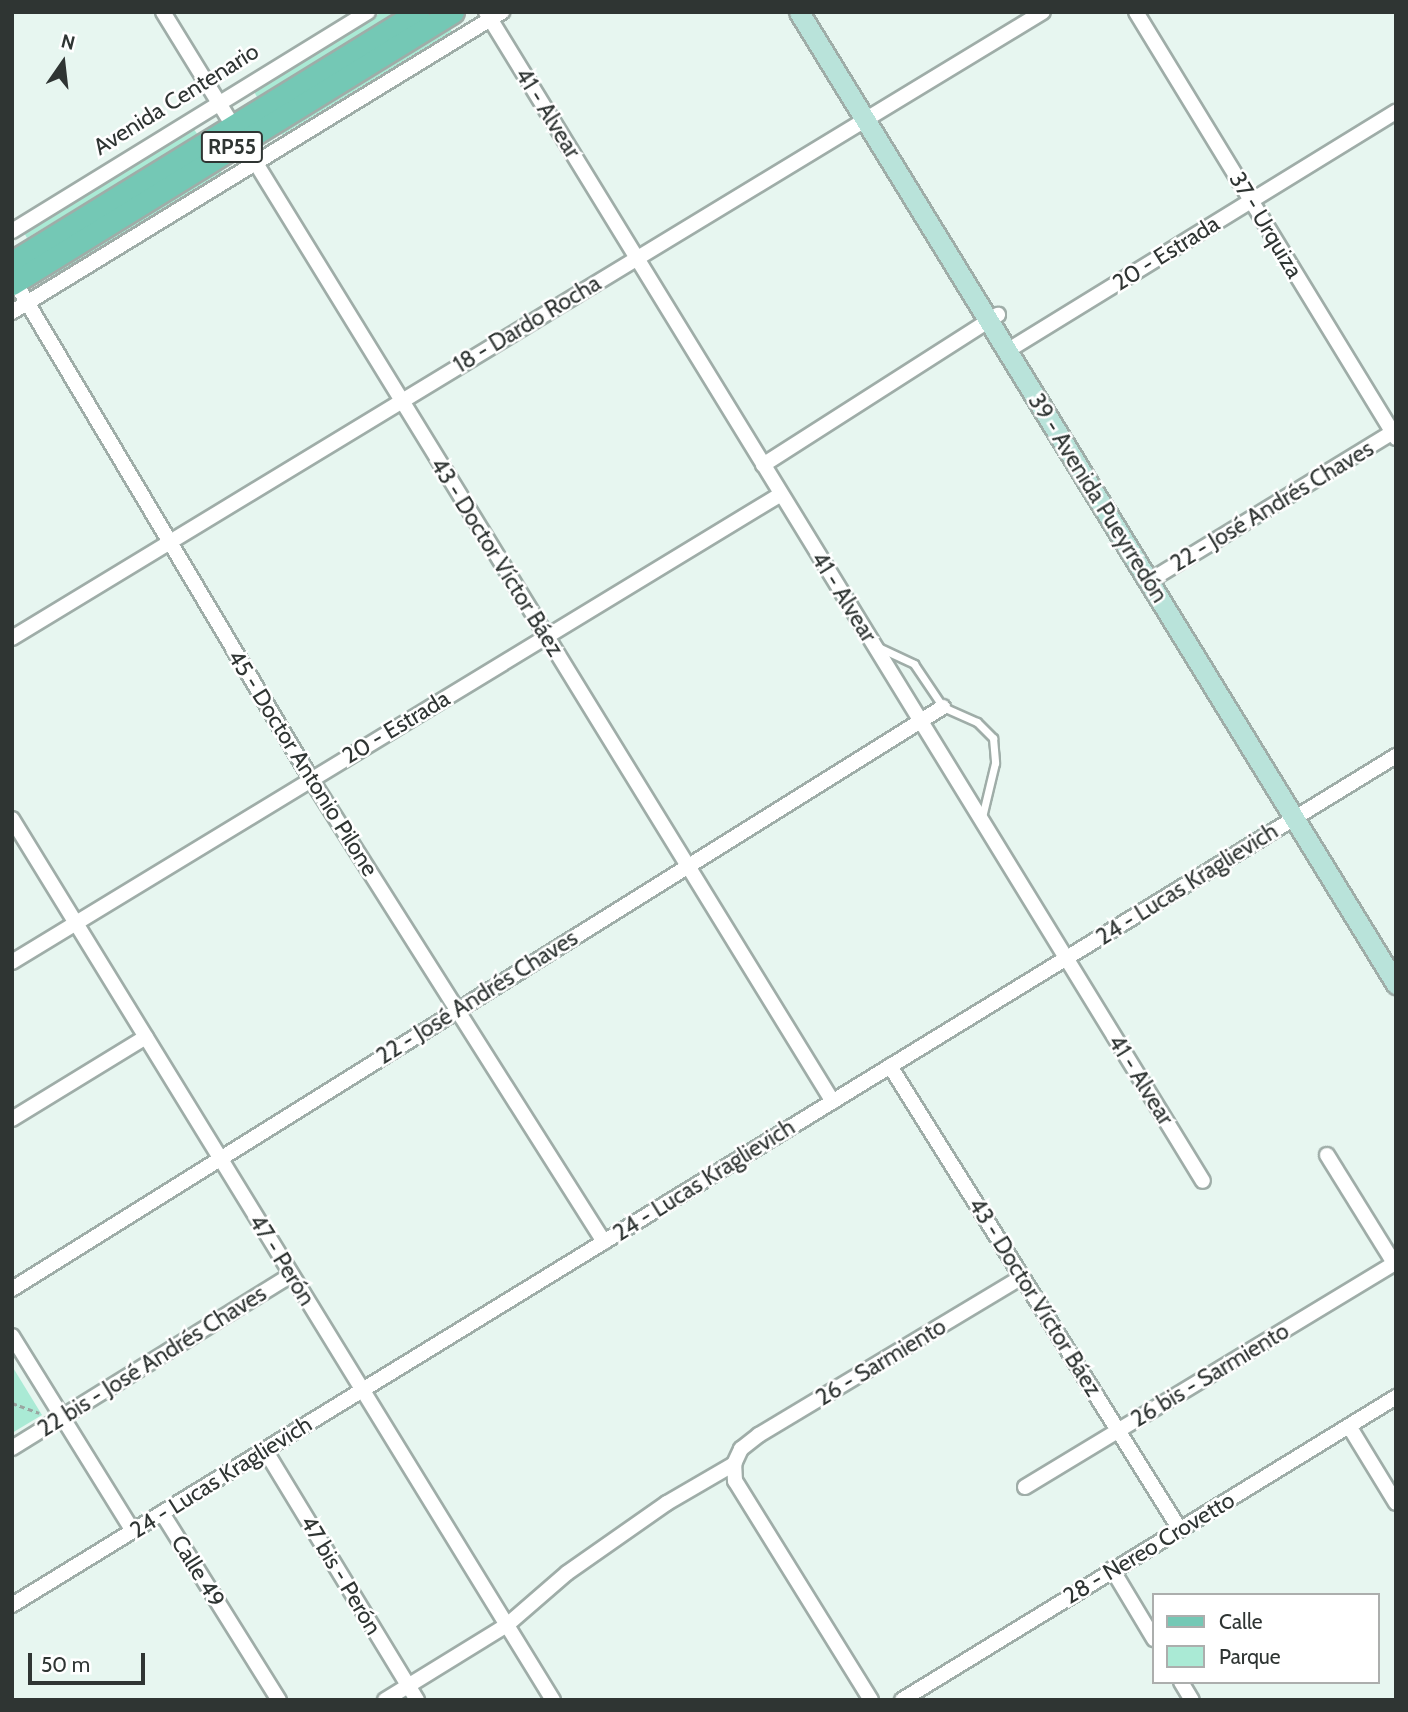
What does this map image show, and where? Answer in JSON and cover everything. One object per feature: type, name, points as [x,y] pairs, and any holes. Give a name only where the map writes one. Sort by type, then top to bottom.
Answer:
[{"type":"main road","name":"RP55","points":[[13,276],[238,134],[418,12]]},
{"type":"main road","name":"RP55","points":[[238,134],[453,12]]},
{"type":"street","name":"43 - Doctor Víctor Báez","points":[[163,12],[832,1101]]},
{"type":"street","name":"Avenida Centenario","points":[[12,231],[368,12]]},
{"type":"street","name":"39 - Avenida Pueyrredón","points":[[799,12],[870,118],[1300,815],[1396,962]]},
{"type":"street","name":"39 - Avenida Pueyrredón","points":[[813,12],[870,118]]},
{"type":"street","name":"18 - Dardo Rocha","points":[[12,638],[166,540],[637,259],[1043,12]]},
{"type":"street","name":"37 - Urquiza","points":[[1136,12],[1395,433]]},
{"type":"street","points":[[12,312],[257,165],[493,15]]},
{"type":"street","name":"41 - Alvear","points":[[493,15],[637,259],[1203,1181]]},
{"type":"street","name":"20 - Estrada","points":[[1012,348],[1396,112]]},
{"type":"street","name":"45 - Doctor Antonio Pilone","points":[[13,276],[166,540],[310,779],[604,1242]]},
{"type":"street","points":[[763,465],[993,318]]},
{"type":"street","name":"22 - José Andrés Chaves","points":[[1154,578],[1395,433]]},
{"type":"street","name":"20 - Estrada","points":[[12,962],[781,494]]},
{"type":"street","name":"22 - José Andrés Chaves","points":[[12,1289],[457,1007],[943,708]]},
{"type":"street","name":"24 - Lucas Kraglievich","points":[[12,1605],[1396,756]]},
{"type":"street","name":"39 - Avenida Pueyrredón","points":[[1300,815],[1396,984]]},
{"type":"street","name":"47 - Perón","points":[[12,819],[553,1700]]},
{"type":"street","points":[[12,1119],[146,1037]]},
{"type":"street","name":"43 - Doctor Víctor Báez","points":[[890,1066],[1179,1528]]},
{"type":"street","points":[[1327,1155],[1395,1263]]},
{"type":"street","name":"26 bis - Sarmiento","points":[[1025,1487],[1395,1263]]},
{"type":"street","name":"22 bis - José Andrés Chaves","points":[[12,1448],[292,1275]]},
{"type":"street","name":"26 - Sarmiento","points":[[734,1464],[741,1449],[1022,1277]]},
{"type":"street","points":[[12,1336],[133,1531]]},
{"type":"street","name":"28 - Nereo Crovetto","points":[[902,1700],[1396,1397]]},
{"type":"street","points":[[1349,1426],[1396,1503]]},
{"type":"street","name":"47 bis - Perón","points":[[265,1450],[417,1700]]},
{"type":"street","points":[[385,1700],[507,1625],[567,1573],[667,1503],[734,1464],[735,1481],[872,1700]]},
{"type":"street","name":"Calle 49","points":[[162,1513],[279,1700]]},
{"type":"street","points":[[1112,1569],[1152,1636]]},
{"type":"street","points":[[1182,1684],[1192,1700]]},
{"type":"lane","points":[[874,645],[914,664],[943,708],[977,722],[993,738],[995,762],[981,820]]},
{"type":"path","points":[[12,1404],[62,1417]]},
{"type":"green space","points":[[382,12],[397,12],[257,97],[253,90]]},
{"type":"green space","points":[[448,25],[452,32],[282,135],[277,129]]},
{"type":"green space","points":[[193,128],[198,135],[27,238],[23,231]]},
{"type":"green space","points":[[218,166],[222,173],[51,277],[47,270]]},
{"type":"green space","points":[[12,1366],[42,1415],[12,1433]]}]
